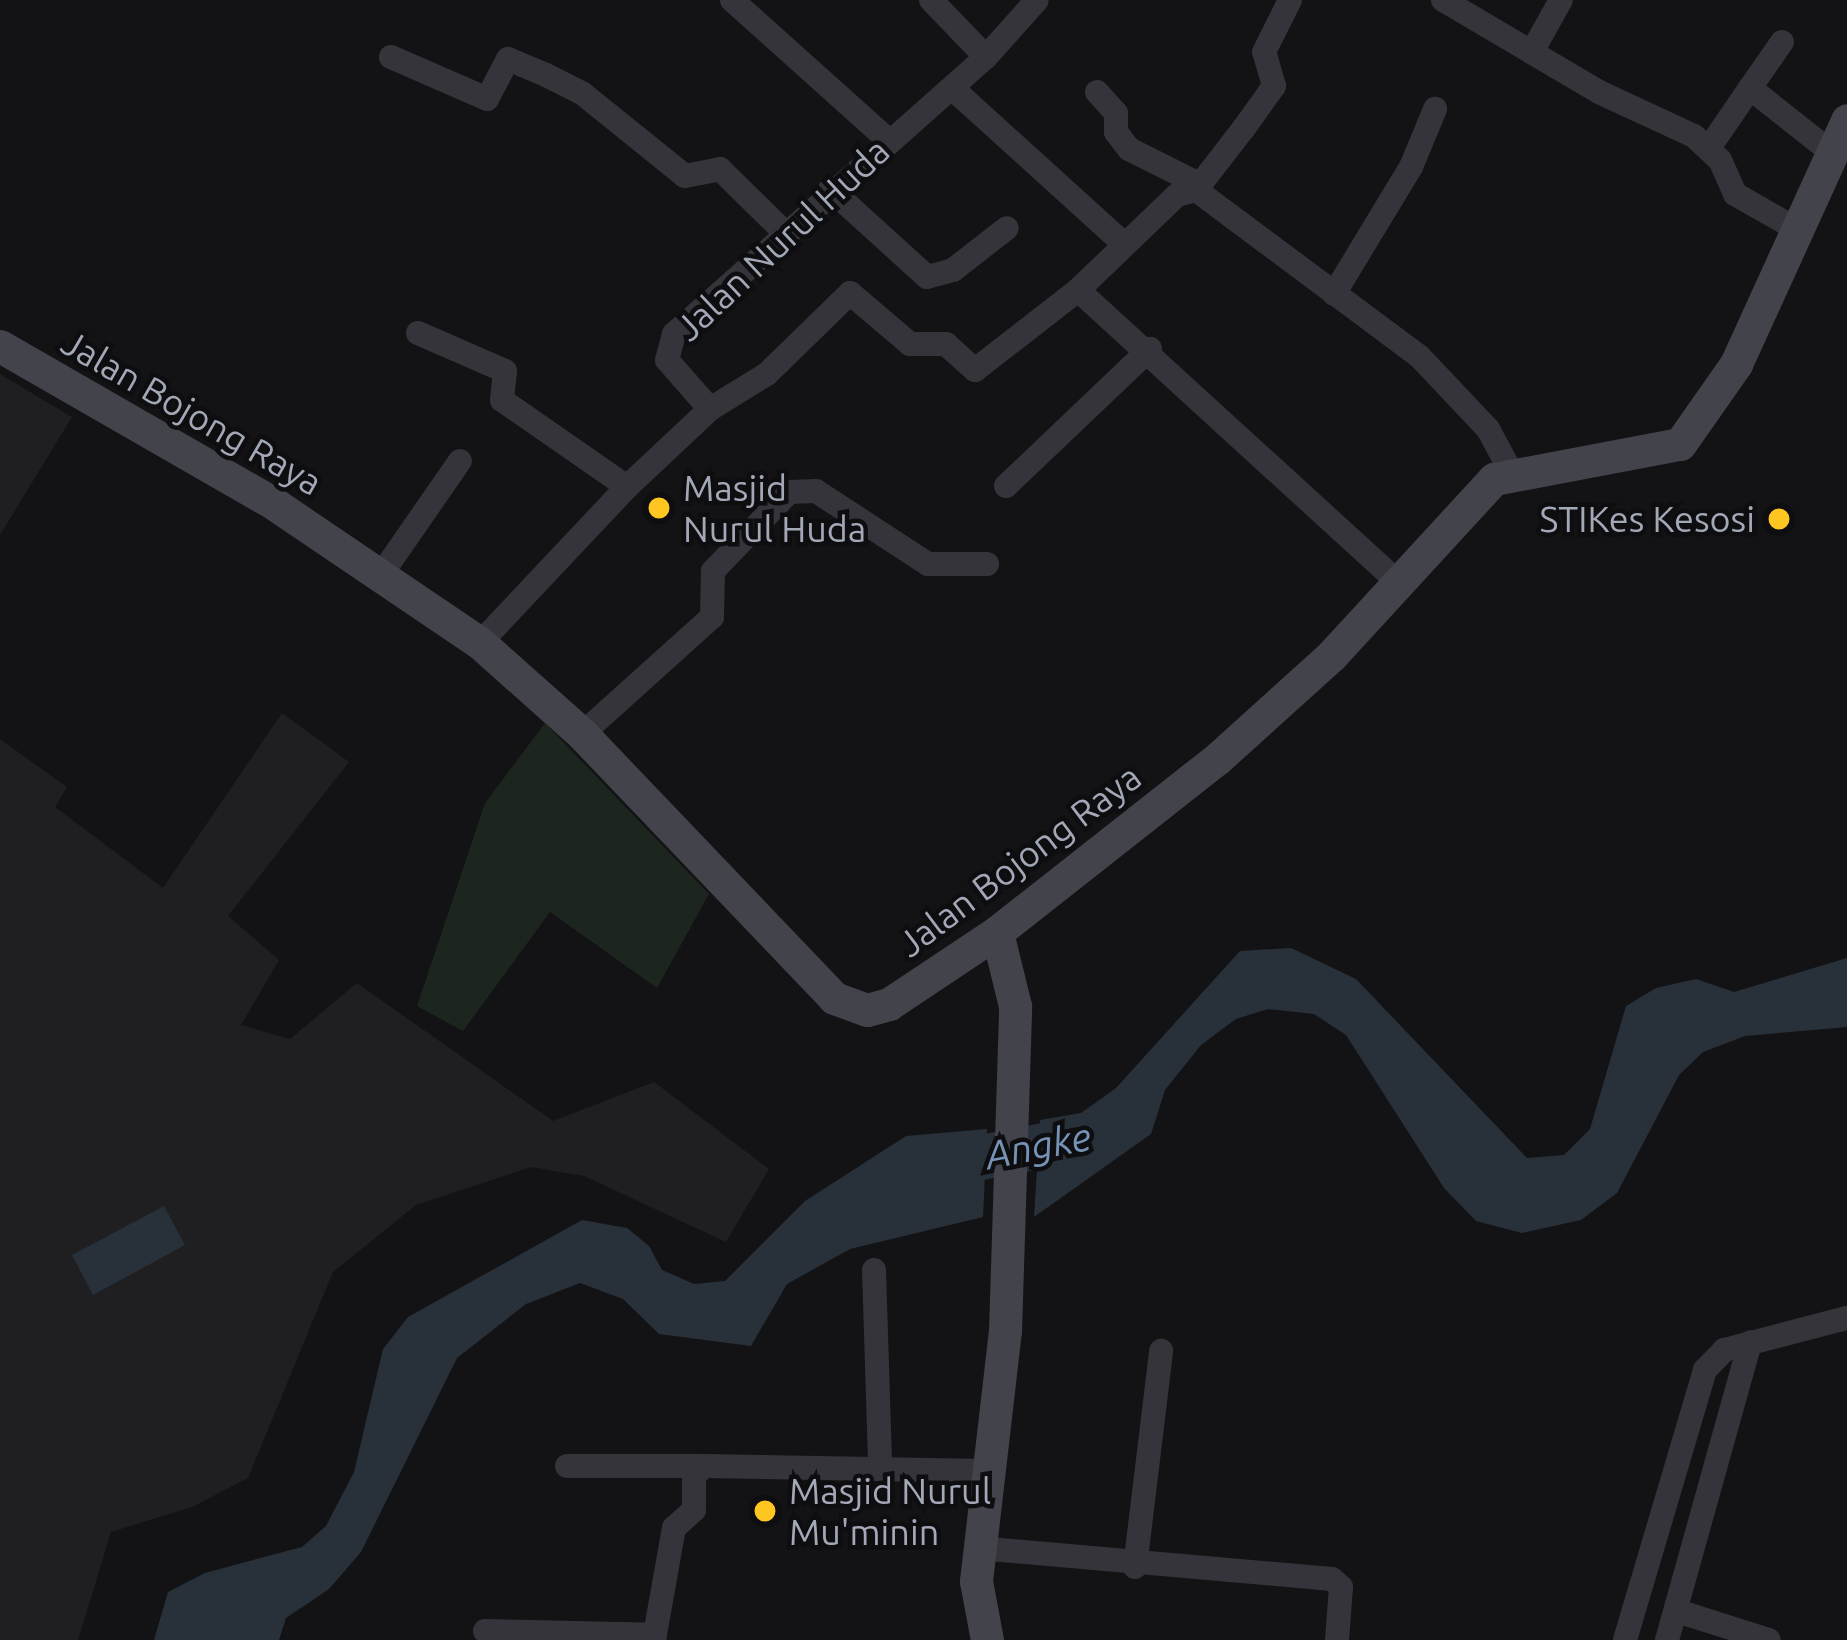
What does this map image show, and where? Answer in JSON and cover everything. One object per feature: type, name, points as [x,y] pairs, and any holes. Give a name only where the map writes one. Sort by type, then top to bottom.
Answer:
[{"type":"street","points":[[732,0],[888,140]]},
{"type":"street","points":[[931,0],[986,57]]},
{"type":"street","name":"Jalan Nurul Huda","points":[[710,409],[667,360],[667,344],[783,231],[986,57],[1037,0]]},
{"type":"street","points":[[480,644],[627,487],[710,409],[767,374],[850,293],[910,344],[946,344],[975,370],[1078,290],[1177,195],[1196,186],[1274,86],[1264,52],[1290,0]]},
{"type":"street","points":[[1443,0],[1709,148],[1735,194],[1796,229]]},
{"type":"street","points":[[1533,50],[1561,0]]},
{"type":"street","points":[[1709,148],[1782,42]]},
{"type":"street","points":[[391,57],[487,99],[508,58],[582,93],[685,176],[720,169],[783,231]]},
{"type":"street","points":[[952,88],[1124,244]]},
{"type":"street","points":[[1750,88],[1832,153]]},
{"type":"street","points":[[1096,92],[1116,113],[1117,132],[1130,149],[1196,186],[1456,389],[1510,470],[1680,444],[1736,364],[1847,120]]},
{"type":"street","points":[[1334,294],[1411,167],[1435,109]]},
{"type":"street","points":[[830,190],[927,277],[953,270],[1007,228]]},
{"type":"street","points":[[1078,290],[1150,349],[1401,585]]},
{"type":"street","points":[[418,333],[505,371],[502,400],[627,487]]},
{"type":"street","name":"Jalan Bojong Raya","points":[[0,346],[383,572],[480,644],[582,734],[852,1008],[889,1004],[997,932],[1217,760],[1401,585],[1476,496],[1510,470]]},
{"type":"street","points":[[1006,486],[1150,349]]},
{"type":"street","points":[[383,572],[460,461]]},
{"type":"street","points":[[582,734],[712,616],[710,575],[789,492],[816,491],[928,564],[987,564]]},
{"type":"street","points":[[987,1640],[978,1548],[1005,1331],[1015,1006],[997,932]]},
{"type":"street","points":[[874,1270],[880,1466]]},
{"type":"street","points":[[1624,1640],[1705,1370],[1724,1350],[1847,1318]]},
{"type":"street","points":[[1667,1640],[1750,1342]]},
{"type":"street","points":[[1135,1567],[1161,1351]]},
{"type":"street","points":[[567,1466],[880,1466],[986,1471]]},
{"type":"street","points":[[485,1631],[654,1638],[674,1528],[692,1514],[694,1477],[703,1466]]},
{"type":"street","points":[[978,1548],[1135,1567],[1337,1581],[1337,1640]]},
{"type":"street","points":[[1677,1611],[1769,1640]]},
{"type":"shaded area","points":[[0,374],[72,417],[0,535]]},
{"type":"shaded area","points":[[282,713],[349,762],[228,916],[279,960],[241,1025],[290,1039],[357,983],[553,1121],[654,1082],[769,1169],[726,1242],[584,1176],[531,1167],[416,1205],[333,1272],[248,1478],[192,1507],[111,1532],[78,1640],[0,1640],[0,739],[67,787],[55,807],[163,888]]},
{"type":"shaded area","points":[[545,723],[709,894],[657,988],[550,912],[463,1031],[417,1006],[485,803]]},
{"type":"shaded area","points":[[1291,948],[1356,979],[1527,1158],[1564,1155],[1590,1129],[1626,1006],[1656,988],[1696,979],[1734,992],[1847,958],[1847,1027],[1745,1036],[1703,1052],[1679,1075],[1617,1193],[1581,1220],[1522,1233],[1476,1221],[1444,1188],[1346,1035],[1314,1014],[1268,1009],[1236,1019],[1201,1045],[1165,1090],[1151,1134],[1034,1217],[1040,1120],[1081,1113],[1116,1088],[1240,951]]},
{"type":"shaded area","points":[[987,1129],[983,1217],[850,1249],[787,1284],[751,1346],[659,1334],[623,1299],[580,1283],[526,1304],[457,1358],[361,1552],[329,1589],[286,1618],[279,1640],[154,1640],[168,1592],[205,1573],[302,1547],[326,1526],[354,1472],[383,1349],[408,1317],[582,1220],[627,1228],[649,1246],[662,1270],[694,1284],[725,1281],[805,1201],[906,1136]]},
{"type":"shaded area","points":[[164,1206],[185,1245],[93,1295],[72,1255]]},
{"type":"waterway","name":"Angke","points":[[929,1167],[1100,1134]]},
{"type":"place","name":"Masjid Nurul Huda","points":[[659,508]]},
{"type":"place","name":"STIKes Kesosi","points":[[1779,519]]},
{"type":"place","name":"Masjid Nurul Mu'minin","points":[[765,1511]]}]
